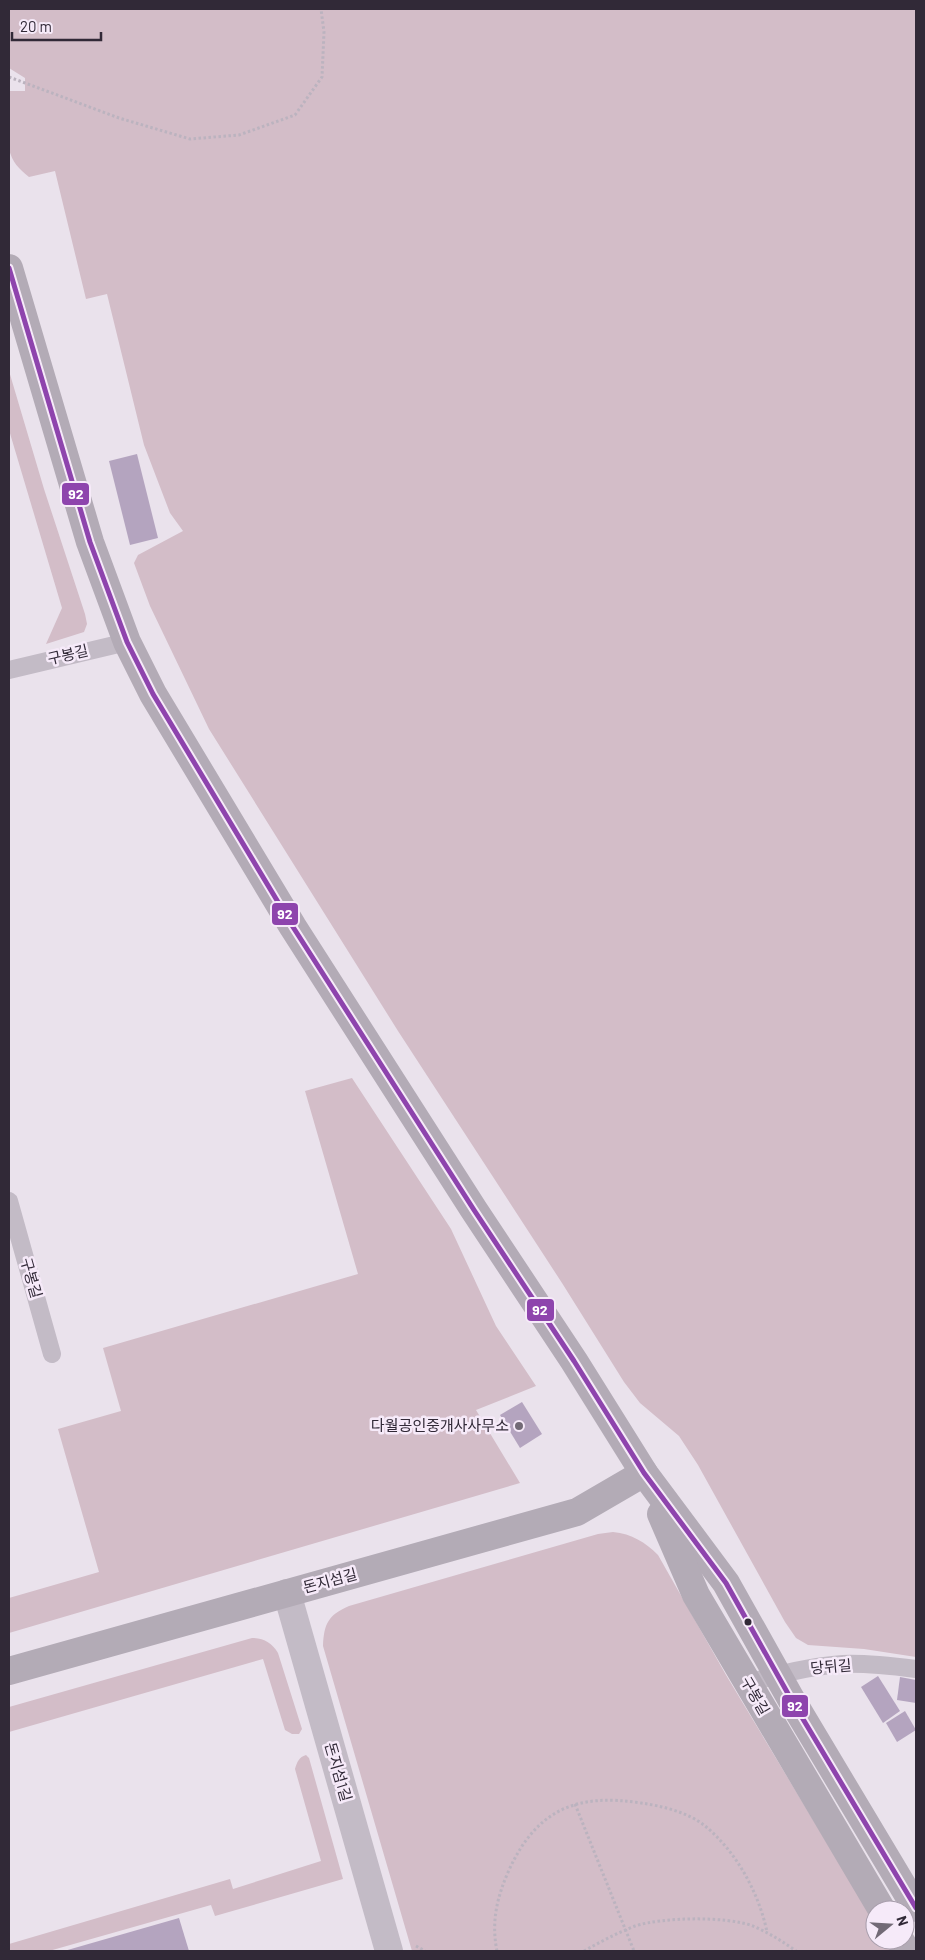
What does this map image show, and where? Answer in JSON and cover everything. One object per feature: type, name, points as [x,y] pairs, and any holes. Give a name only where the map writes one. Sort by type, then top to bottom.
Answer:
[{"type":"street","name":"구봉길","points":[[9,268],[90,542],[127,642],[153,694],[359,1033],[574,1361],[644,1473],[726,1583],[777,1675],[916,1908]]},
{"type":"street","name":"구봉길","points":[[644,1473],[696,1595],[876,1900]]},
{"type":"street","name":"돈지섬길","points":[[9,1671],[577,1512],[644,1473]]},
{"type":"street","name":"돈지섬1길","points":[[287,1593],[389,1951]]},
{"type":"lane","name":"구봉길","points":[[9,670],[127,642]]},
{"type":"lane","name":"구봉길","points":[[9,1202],[52,1354]]},
{"type":"lane","name":"당뒤길","points":[[748,1683],[814,1667],[843,1664],[875,1664],[916,1669]]},
{"type":"path","points":[[9,77],[119,118],[190,139],[239,135],[295,115],[322,77],[324,32],[321,9]]},
{"type":"path","points":[[497,1951],[495,1912],[501,1888],[525,1842],[542,1822],[561,1809],[574,1804],[595,1800],[622,1800],[651,1804],[680,1812],[703,1824],[724,1843],[743,1872],[757,1900],[766,1932]]},
{"type":"path","points":[[574,1804],[634,1951]]},
{"type":"path","points":[[584,1951],[637,1926],[690,1919],[751,1925],[777,1936],[796,1951]]},
{"type":"path","points":[[416,1946],[425,1951]]},
{"type":"shaded area","points":[[9,9],[916,9],[916,1657],[864,1649],[808,1645],[796,1638],[785,1622],[698,1465],[679,1436],[640,1403],[624,1382],[398,1031],[209,729],[150,606],[134,563],[138,555],[183,531],[170,513],[144,445],[107,294],[86,299],[55,171],[29,177],[16,165],[9,149],[9,91],[25,91],[25,78],[9,68]]},
{"type":"shaded area","points":[[9,371],[87,624],[84,632],[46,644],[62,608],[9,430]]},
{"type":"shaded area","points":[[352,1078],[451,1229],[496,1326],[536,1386],[476,1410],[520,1483],[9,1633],[9,1598],[99,1572],[58,1429],[121,1411],[103,1348],[358,1274],[305,1091]]},
{"type":"shaded area","points":[[613,1532],[638,1539],[658,1555],[726,1675],[865,1906],[865,1950],[892,1951],[412,1951],[323,1646],[328,1621],[336,1613],[349,1606],[598,1534]]},
{"type":"shaded area","points":[[252,1638],[267,1642],[278,1653],[302,1729],[299,1734],[292,1734],[285,1730],[263,1659],[9,1732],[9,1707]]},
{"type":"shaded area","points":[[306,1755],[309,1758],[343,1879],[215,1916],[211,1905],[49,1951],[9,1951],[9,1944],[230,1879],[233,1889],[321,1861],[295,1769],[299,1760]]},
{"type":"building","points":[[137,454],[158,538],[130,545],[109,461]]},
{"type":"building","points":[[522,1402],[542,1434],[520,1448],[500,1415]]},
{"type":"building","points":[[878,1676],[900,1711],[883,1723],[861,1687]]},
{"type":"building","points":[[900,1677],[916,1680],[916,1703],[897,1700]]},
{"type":"building","points":[[905,1711],[916,1730],[897,1742],[886,1723]]},
{"type":"building","points":[[179,1918],[189,1951],[64,1951]]},
{"type":"transit line","name":"92","points":[[9,268],[90,542],[127,642],[153,694],[293,927],[474,1210],[574,1361],[644,1473],[726,1583],[791,1699],[916,1908]]},
{"type":"place","name":"다월공인중개사사무소","points":[[519,1426]]}]
